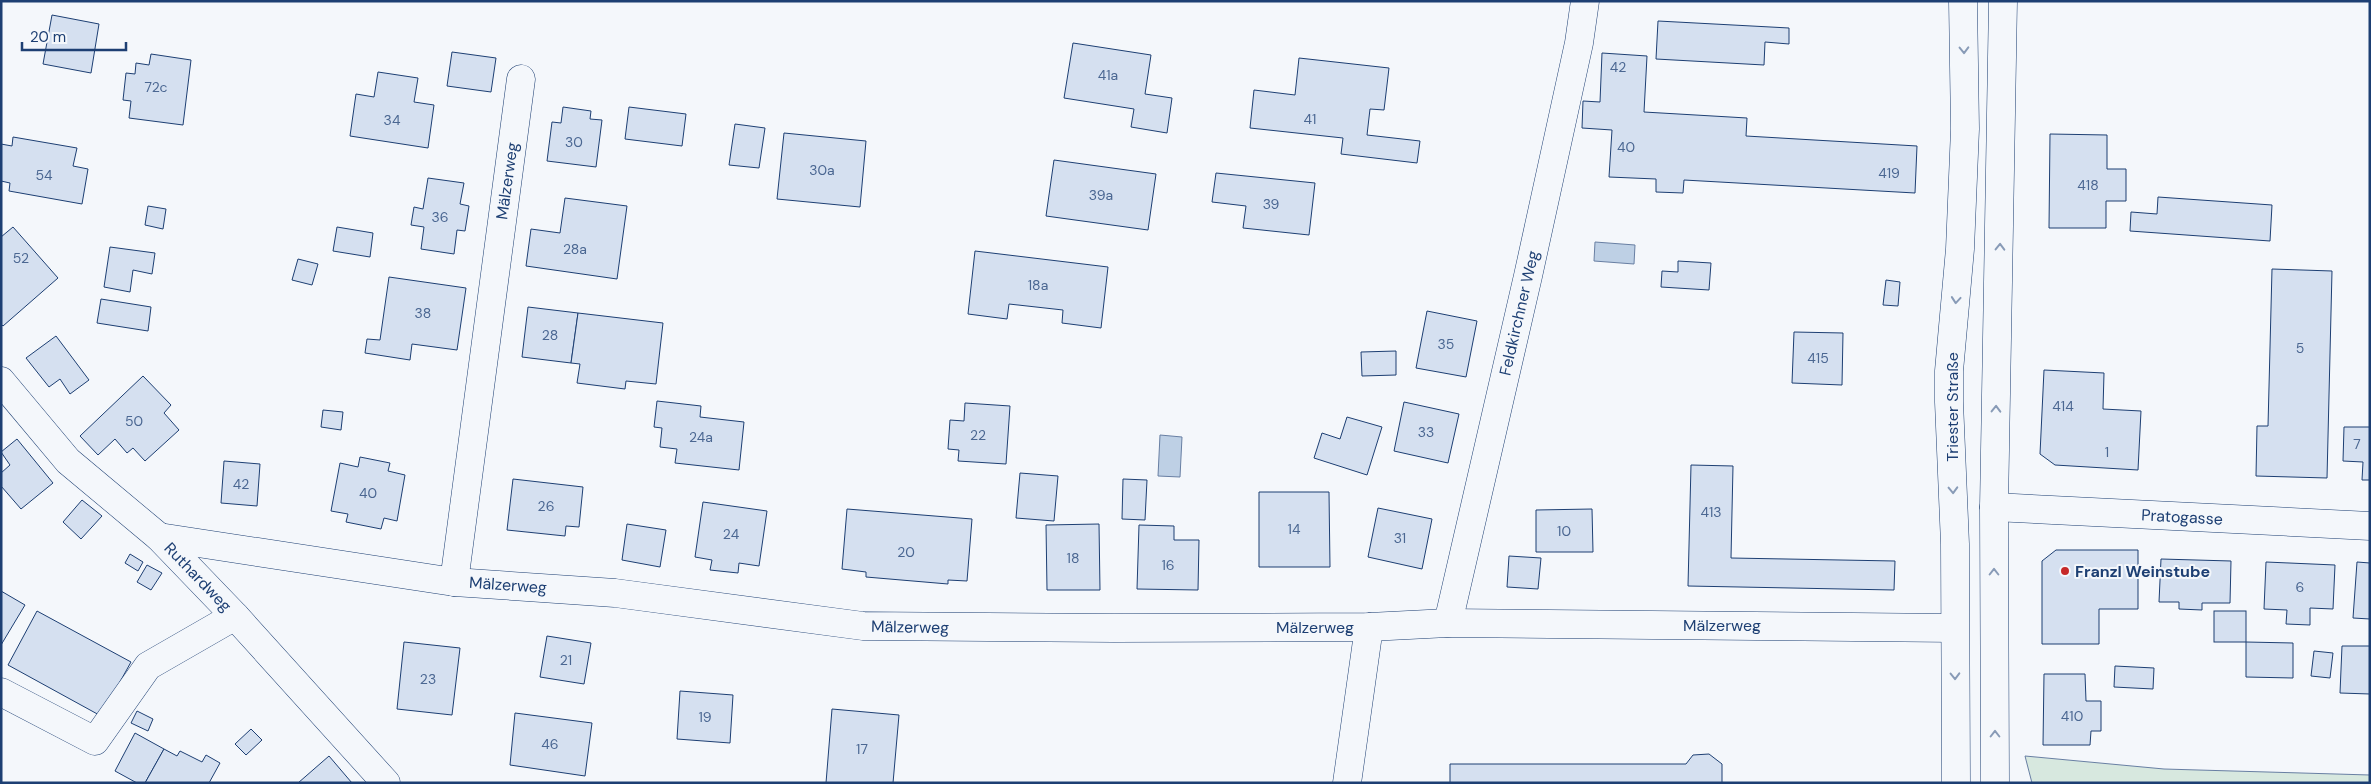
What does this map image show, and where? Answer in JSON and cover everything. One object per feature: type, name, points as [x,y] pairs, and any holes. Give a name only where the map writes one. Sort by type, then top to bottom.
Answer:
[{"type":"street","name":"Feldkirchner Weg","points":[[1448,623],[1528,276],[1579,43],[1586,1]]},
{"type":"street","name":"Triester Straße","points":[[1956,783],[1954,534],[1949,371],[1960,249],[1965,129],[1963,1]]},
{"type":"street","points":[[1995,783],[1994,507],[2004,1]]},
{"type":"street","name":"Mälzerweg","points":[[454,582],[521,78]]},
{"type":"street","name":"Ruthardweg","points":[[1,381],[68,461],[159,537],[235,616],[386,783]]},
{"type":"street","name":"Pratogasse","points":[[1994,507],[2010,510],[2370,526]]},
{"type":"street","name":"Mälzerweg","points":[[159,537],[454,582],[616,593],[803,620],[898,628],[1369,627],[1448,623],[1954,628]]},
{"type":"street","points":[[1,692],[95,742],[148,666],[235,616]]},
{"type":"street","name":"Mälzerweg","points":[[1347,783],[1369,627]]},
{"type":"shaded area","points":[[2025,756],[2164,769],[2370,775],[2370,783],[2032,783]]},
{"type":"water","points":[[1595,242],[1635,245],[1634,264],[1594,261]]},
{"type":"water","points":[[1160,435],[1182,437],[1180,477],[1158,476]]},
{"type":"building","points":[[52,15],[99,24],[91,73],[43,64]]},
{"type":"building","points":[[1658,21],[1789,28],[1789,44],[1765,42],[1764,65],[1656,59]]},
{"type":"building","points":[[1073,43],[1151,55],[1145,94],[1172,98],[1167,133],[1131,127],[1134,109],[1064,98]]},
{"type":"building","points":[[452,52],[496,58],[491,92],[447,86]]},
{"type":"building","points":[[1602,53],[1647,56],[1644,112],[1747,118],[1746,136],[1917,146],[1915,193],[1684,180],[1683,193],[1656,192],[1656,179],[1609,177],[1612,130],[1582,128],[1583,101],[1600,102]]},
{"type":"building","points":[[151,54],[191,60],[183,125],[129,118],[131,101],[123,100],[126,73],[135,74],[136,63],[149,65]]},
{"type":"building","points":[[1299,58],[1389,68],[1384,110],[1370,109],[1367,135],[1420,141],[1417,163],[1341,154],[1343,138],[1250,128],[1254,90],[1295,95]]},
{"type":"building","points":[[378,72],[418,78],[414,102],[434,105],[428,148],[350,136],[356,94],[374,97]]},
{"type":"building","points":[[563,107],[591,111],[590,119],[602,120],[596,167],[547,161],[552,122],[561,123]]},
{"type":"building","points":[[629,107],[686,114],[682,146],[625,139]]},
{"type":"building","points":[[735,124],[765,128],[759,168],[729,165]]},
{"type":"building","points":[[784,133],[866,141],[860,207],[777,199]]},
{"type":"building","points":[[2050,134],[2107,135],[2107,169],[2126,169],[2126,201],[2106,201],[2106,228],[2049,228]]},
{"type":"building","points":[[13,137],[77,148],[73,166],[88,169],[82,204],[9,191],[10,183],[1,181],[1,144],[12,146]]},
{"type":"building","points":[[1054,160],[1156,174],[1148,230],[1046,216]]},
{"type":"building","points":[[1216,173],[1315,183],[1309,235],[1243,228],[1246,206],[1212,202]]},
{"type":"building","points":[[428,178],[464,183],[460,204],[469,206],[465,231],[457,230],[454,254],[421,249],[424,227],[411,225],[414,207],[423,209]]},
{"type":"building","points":[[2158,197],[2272,205],[2270,241],[2130,231],[2131,212],[2157,214]]},
{"type":"building","points":[[565,198],[627,206],[617,279],[526,266],[531,229],[560,233]]},
{"type":"building","points":[[148,206],[166,209],[163,229],[145,225]]},
{"type":"building","points":[[13,227],[58,278],[3,326],[1,324],[1,237]]},
{"type":"building","points":[[337,227],[373,233],[370,257],[333,251]]},
{"type":"building","points":[[110,247],[155,253],[152,274],[133,270],[130,292],[104,287]]},
{"type":"building","points":[[975,251],[1108,267],[1101,328],[1062,323],[1063,310],[1009,304],[1007,319],[968,314]]},
{"type":"building","points":[[298,259],[318,264],[312,285],[292,280]]},
{"type":"building","points":[[1678,261],[1711,263],[1709,290],[1661,287],[1662,271],[1678,272]]},
{"type":"building","points":[[2272,269],[2332,271],[2327,478],[2256,476],[2257,426],[2268,426]]},
{"type":"building","points":[[389,277],[466,288],[457,350],[412,344],[410,360],[365,353],[367,339],[380,340]]},
{"type":"building","points":[[1886,280],[1900,282],[1898,306],[1883,305]]},
{"type":"building","points":[[101,299],[151,307],[148,331],[97,323]]},
{"type":"building","points":[[528,307],[578,313],[571,363],[522,357]]},
{"type":"building","points":[[1427,311],[1477,321],[1466,377],[1416,368]]},
{"type":"building","points":[[578,313],[663,323],[656,384],[626,381],[625,389],[577,383],[580,364],[571,363]]},
{"type":"building","points":[[1794,332],[1843,333],[1842,385],[1792,383]]},
{"type":"building","points":[[56,336],[89,380],[70,394],[60,379],[49,387],[26,358]]},
{"type":"building","points":[[1396,351],[1396,375],[1362,376],[1361,352]]},
{"type":"building","points":[[2044,370],[2104,373],[2103,409],[2141,411],[2138,470],[2055,465],[2040,454]]},
{"type":"building","points":[[143,376],[171,405],[164,413],[179,430],[145,461],[133,448],[127,453],[115,439],[98,455],[80,436]]},
{"type":"building","points":[[657,401],[701,406],[700,417],[744,422],[739,470],[675,463],[677,449],[660,447],[662,428],[654,427]]},
{"type":"building","points":[[1404,402],[1459,414],[1448,463],[1394,451]]},
{"type":"building","points":[[965,403],[1010,406],[1006,464],[958,461],[959,450],[948,449],[950,420],[964,421]]},
{"type":"building","points":[[323,410],[343,412],[341,430],[321,427]]},
{"type":"building","points":[[1347,417],[1382,427],[1367,475],[1314,458],[1322,433],[1340,439]]},
{"type":"building","points":[[2344,427],[2370,427],[2370,480],[2362,480],[2363,462],[2343,461]]},
{"type":"building","points":[[17,439],[53,483],[21,509],[1,486],[1,473],[10,465],[1,452]]},
{"type":"building","points":[[360,457],[390,463],[388,471],[405,475],[397,521],[384,518],[381,529],[346,522],[348,514],[331,511],[340,463],[358,467]]},
{"type":"building","points":[[224,461],[260,464],[257,506],[221,503]]},
{"type":"building","points":[[1691,465],[1733,466],[1731,558],[1895,561],[1894,590],[1688,586]]},
{"type":"building","points":[[1020,473],[1058,476],[1054,521],[1016,518]]},
{"type":"building","points":[[513,479],[583,487],[579,527],[566,526],[565,536],[507,530]]},
{"type":"building","points":[[1123,479],[1147,480],[1145,520],[1122,519]]},
{"type":"building","points":[[1259,492],[1329,492],[1330,567],[1259,567]]},
{"type":"building","points":[[82,500],[102,516],[81,539],[63,522]]},
{"type":"building","points":[[703,502],[767,511],[759,566],[739,563],[738,573],[710,570],[712,560],[695,557]]},
{"type":"building","points":[[1378,508],[1432,519],[1422,569],[1368,557]]},
{"type":"building","points":[[847,509],[972,519],[967,581],[948,580],[948,584],[866,577],[866,572],[842,569]]},
{"type":"building","points":[[1592,509],[1593,552],[1536,552],[1536,510]]},
{"type":"building","points":[[627,524],[666,530],[660,567],[622,560]]},
{"type":"building","points":[[1099,524],[1100,590],[1047,590],[1046,525]]},
{"type":"building","points":[[1139,525],[1174,526],[1174,540],[1199,540],[1198,590],[1137,589]]},
{"type":"building","points":[[2056,550],[2138,550],[2138,609],[2099,609],[2099,644],[2042,644],[2042,561]]},
{"type":"building","points":[[130,554],[143,562],[138,571],[125,563]]},
{"type":"building","points":[[1509,556],[1541,558],[1538,589],[1507,587]]},
{"type":"building","points":[[2161,559],[2231,561],[2230,603],[2202,603],[2202,610],[2179,609],[2179,602],[2159,602]]},
{"type":"building","points":[[2266,562],[2335,565],[2333,609],[2310,608],[2310,625],[2286,624],[2287,610],[2264,609]]},
{"type":"building","points":[[2357,562],[2370,563],[2370,619],[2353,618]]},
{"type":"building","points":[[147,565],[162,573],[151,590],[137,582]]},
{"type":"building","points":[[1,591],[25,605],[1,645]]},
{"type":"building","points":[[37,611],[131,662],[101,716],[8,665]]},
{"type":"building","points":[[2214,611],[2246,611],[2246,642],[2214,642]]},
{"type":"building","points":[[547,636],[591,643],[584,684],[540,677]]},
{"type":"building","points":[[404,642],[460,648],[452,715],[397,709]]},
{"type":"building","points":[[2246,642],[2293,643],[2293,678],[2246,677]]},
{"type":"building","points":[[2342,646],[2370,646],[2370,694],[2340,693]]},
{"type":"building","points":[[2314,651],[2333,653],[2330,678],[2311,676]]},
{"type":"building","points":[[2115,666],[2154,668],[2153,689],[2114,687]]},
{"type":"building","points":[[2044,674],[2085,674],[2086,701],[2101,701],[2101,731],[2091,731],[2090,745],[2043,745]]},
{"type":"building","points":[[680,691],[733,695],[730,743],[677,739]]},
{"type":"building","points":[[832,709],[899,715],[893,783],[826,783]]},
{"type":"building","points":[[137,711],[153,719],[148,731],[131,723]]},
{"type":"building","points":[[515,713],[592,723],[585,776],[510,765]]},
{"type":"building","points":[[251,729],[262,740],[246,755],[235,744]]},
{"type":"building","points":[[135,733],[164,749],[145,783],[137,783],[115,771]]},
{"type":"building","points":[[164,749],[177,756],[180,751],[202,762],[206,755],[220,763],[209,783],[145,783]]},
{"type":"building","points":[[1709,754],[1722,764],[1722,783],[1450,783],[1450,764],[1686,764],[1693,755]]},
{"type":"building","points":[[329,756],[352,783],[298,783]]},
{"type":"place","name":"Franzl Weinstube","points":[[2065,571]]}]
